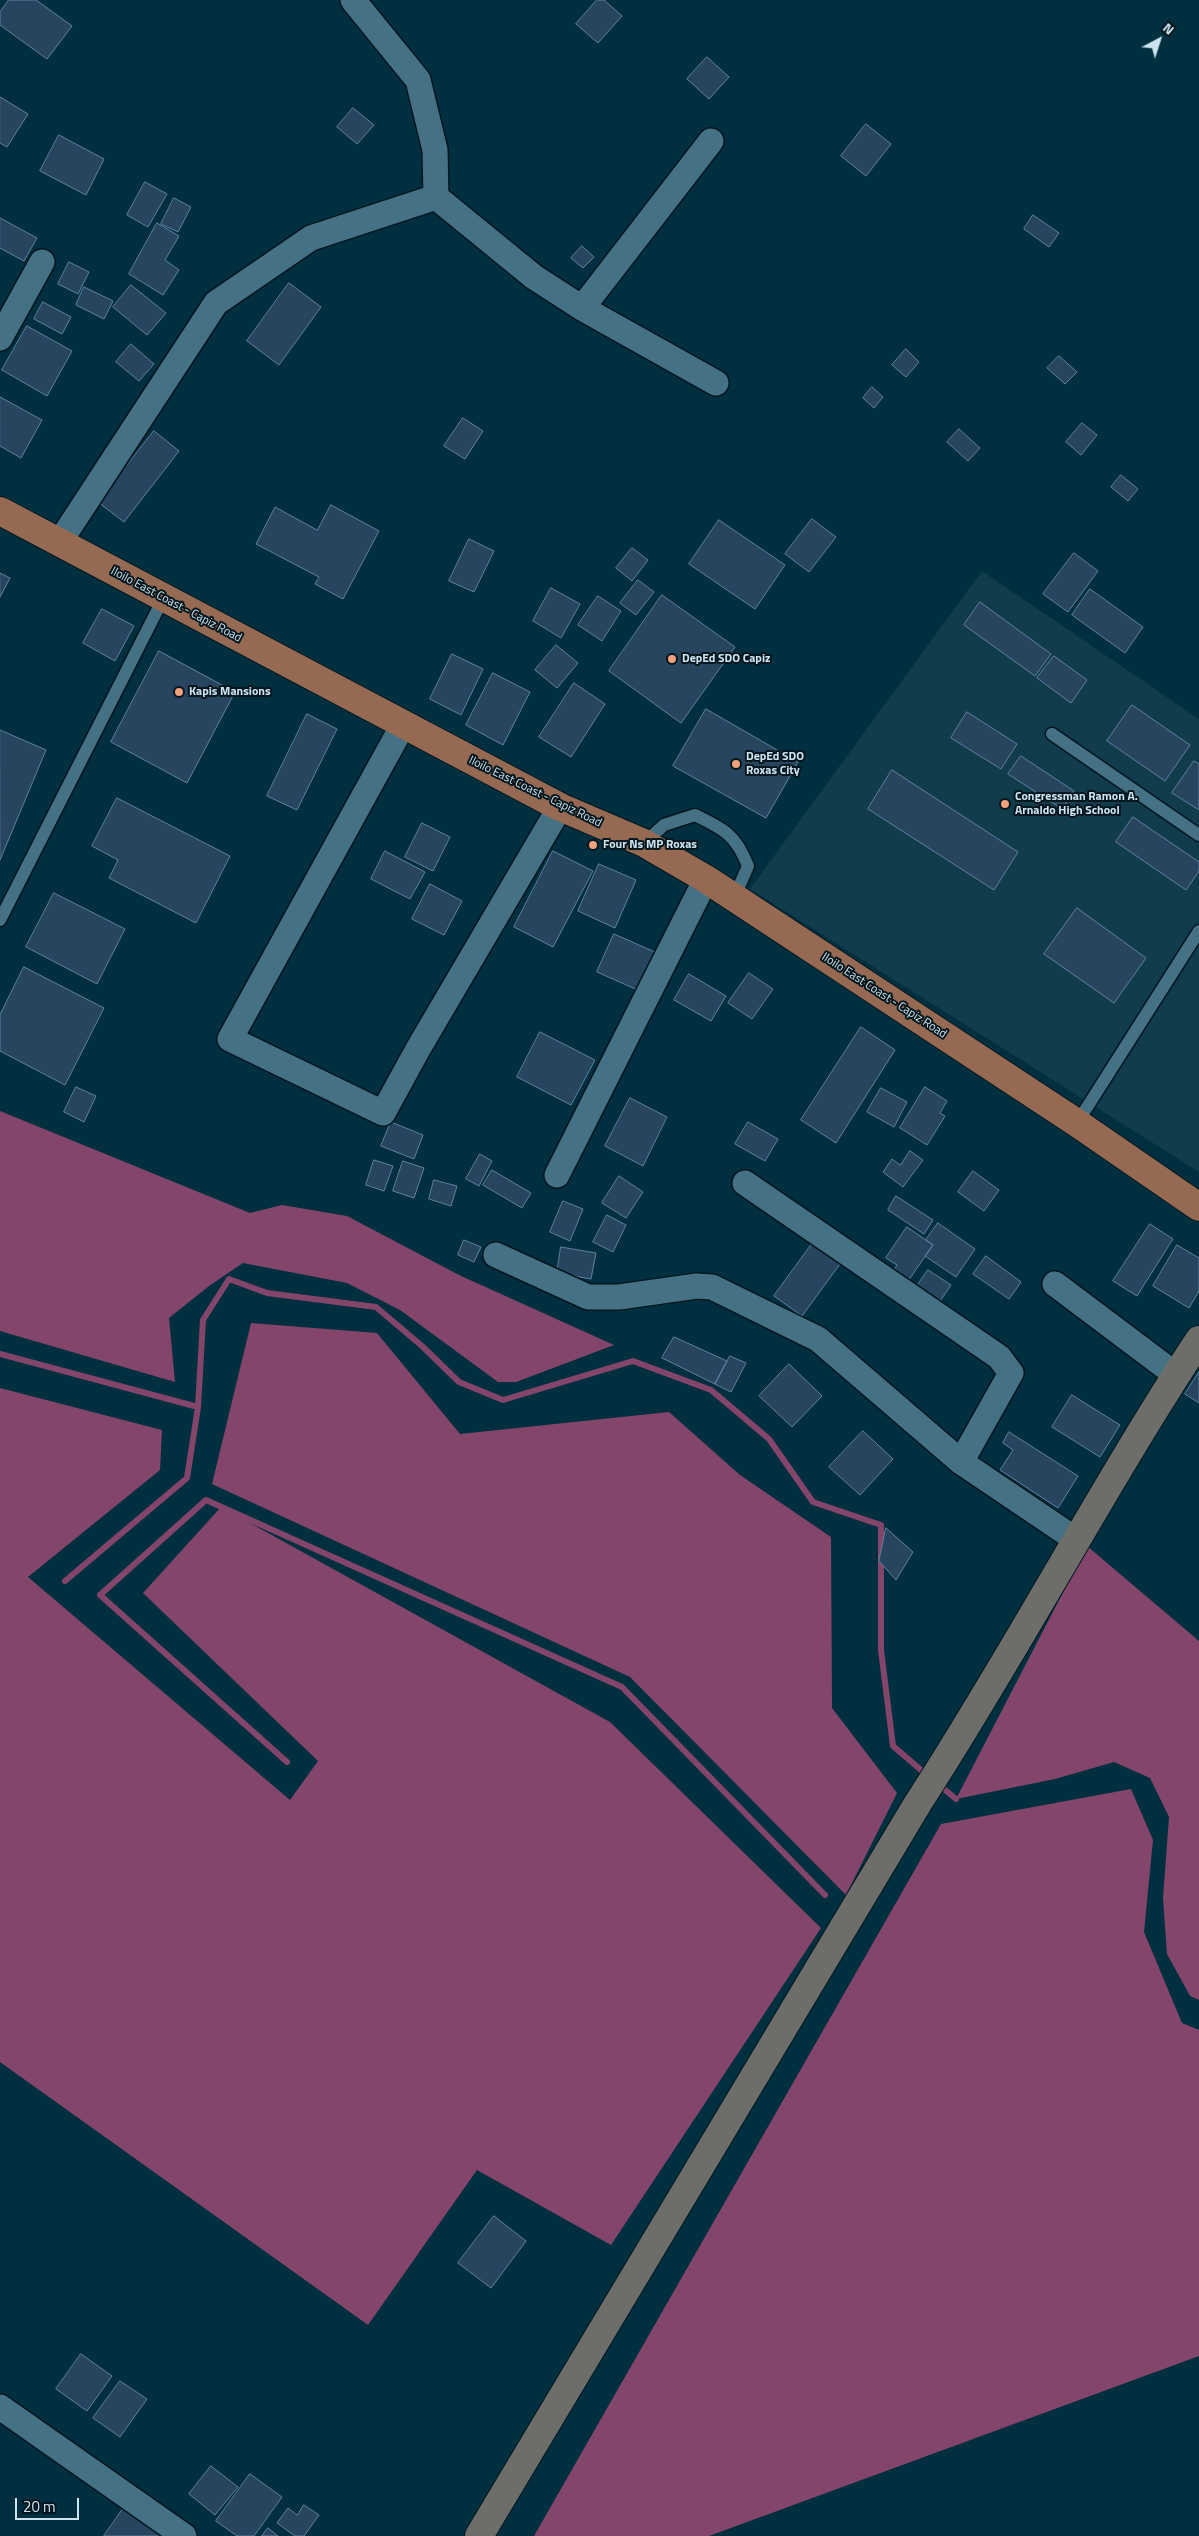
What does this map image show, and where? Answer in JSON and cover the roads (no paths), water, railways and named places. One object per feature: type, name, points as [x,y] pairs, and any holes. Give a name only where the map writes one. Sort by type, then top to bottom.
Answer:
[{"type":"main road","name":"Iloilo East Coast - Capiz Road","points":[[0,511],[163,599],[560,807],[644,843],[734,898],[1078,1123],[1199,1207]]},
{"type":"main road","points":[[479,2536],[918,1803],[957,1744],[1075,1539],[1199,1340]]},
{"type":"street","points":[[353,0],[418,80],[435,150],[436,197],[534,276],[582,308],[716,383]]},
{"type":"street","points":[[582,308],[711,140]]},
{"type":"street","points":[[59,543],[216,303],[311,238],[436,197]]},
{"type":"street","points":[[0,338],[42,262]]},
{"type":"street","points":[[403,725],[230,1039],[383,1113],[418,1049],[560,807]]},
{"type":"street","points":[[557,1175],[706,880]]},
{"type":"street","points":[[745,1183],[1000,1357],[1011,1373],[961,1462]]},
{"type":"street","points":[[496,1255],[588,1297],[619,1297],[697,1286],[712,1287],[818,1339],[961,1462],[1075,1539]]},
{"type":"street","points":[[1055,1284],[1176,1375]]},
{"type":"street","points":[[0,2407],[184,2536]]},
{"type":"lane","points":[[0,920],[163,599]]},
{"type":"lane","points":[[1052,734],[1199,835]]},
{"type":"lane","points":[[644,843],[664,825],[695,816],[720,827],[740,844],[748,866],[734,898]]},
{"type":"lane","points":[[1078,1123],[1199,931]]},
{"type":"waterway","points":[[0,1354],[198,1407],[203,1320],[229,1279],[267,1293],[376,1307],[422,1346],[459,1382],[503,1400],[633,1361],[711,1390],[769,1439],[813,1502],[881,1525],[881,1650],[893,1746],[928,1776]]},
{"type":"waterway","points":[[65,1581],[187,1478],[198,1407]]},
{"type":"waterway","points":[[287,1762],[100,1595],[206,1500],[622,1687],[825,1895]]},
{"type":"waterway","points":[[938,1784],[956,1799]]},
{"type":"place","name":"DepEd SDO Capiz","points":[[672,659]]},
{"type":"place","name":"Kapis Mansions","points":[[179,692]]},
{"type":"place","name":"DepEd SDO Roxas City","points":[[736,764]]},
{"type":"place","name":"Congressman Ramon A. Arnaldo High School","points":[[1005,804]]},
{"type":"place","name":"Four Ns MP Roxas","points":[[593,845]]}]
